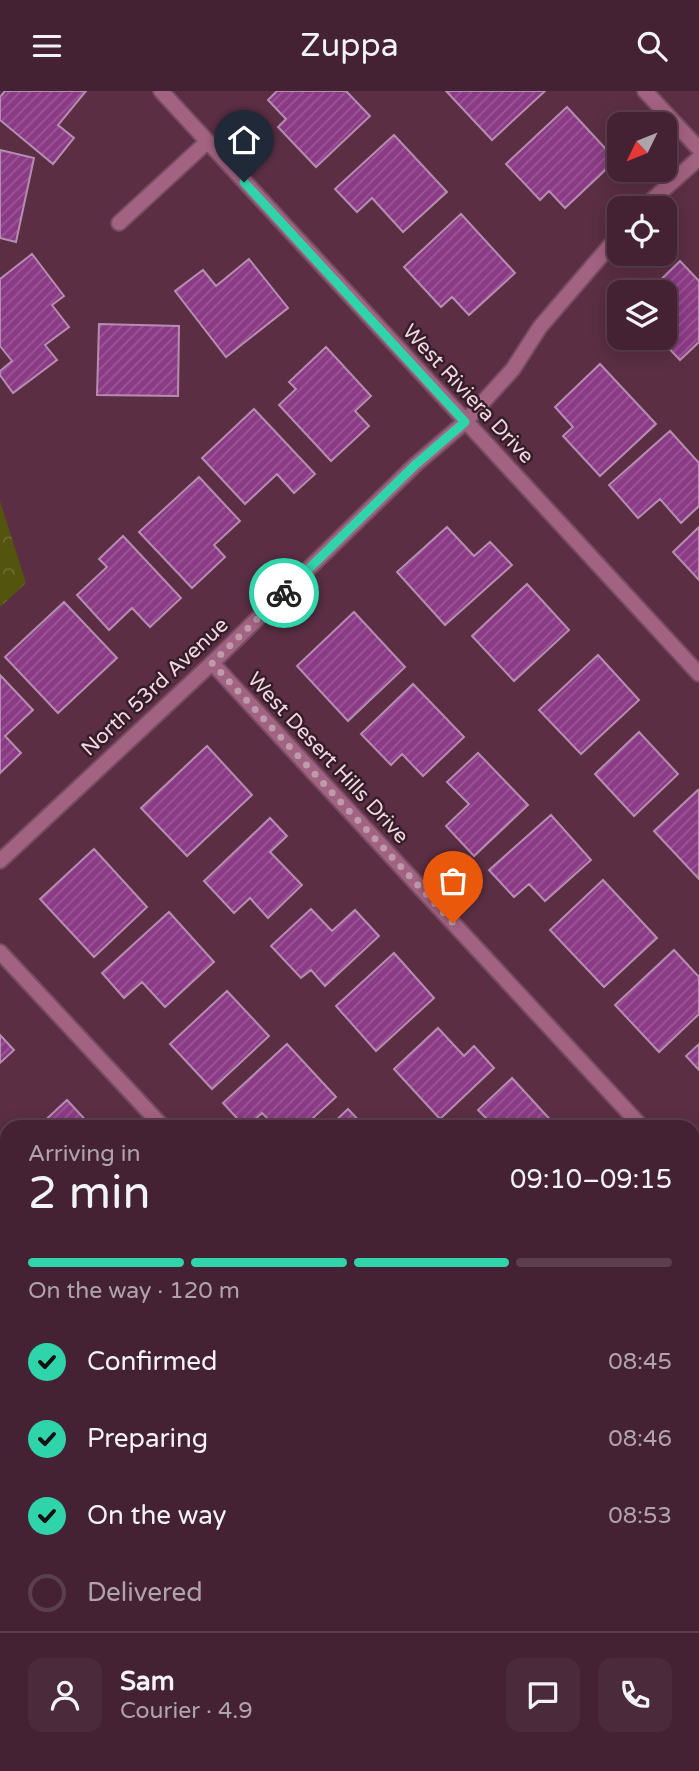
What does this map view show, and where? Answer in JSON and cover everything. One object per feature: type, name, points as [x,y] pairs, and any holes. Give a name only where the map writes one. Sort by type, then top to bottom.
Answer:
[{"type":"street","name":"West Riviera Drive","points":[[161,91],[699,674]]},
{"type":"street","points":[[645,91],[699,149]]},
{"type":"street","points":[[119,223],[207,142]]},
{"type":"street","points":[[656,196],[699,158]]},
{"type":"street","name":"North 53rd Avenue","points":[[0,861],[212,663],[415,465],[465,422],[513,369],[540,327],[607,249]]},
{"type":"street","name":"West Desert Hills Drive","points":[[212,663],[636,1120]]},
{"type":"street","points":[[0,952],[156,1120]]},
{"type":"green space","points":[[0,501],[26,583],[0,607]]},
{"type":"building","points":[[5,91],[86,91],[58,125],[74,138],[53,164],[0,120],[0,97]]},
{"type":"building","points":[[277,91],[346,91],[370,116],[316,167],[278,127],[286,119],[268,100]]},
{"type":"building","points":[[446,91],[545,91],[492,140]]},
{"type":"building","points":[[567,107],[607,150],[607,168],[565,208],[549,191],[540,200],[506,164]]},
{"type":"building","points":[[394,135],[447,192],[403,232],[372,198],[357,212],[335,189]]},
{"type":"building","points":[[0,150],[34,158],[16,242],[0,238]]},
{"type":"building","points":[[461,214],[515,273],[469,315],[452,297],[441,307],[404,267]]},
{"type":"building","points":[[32,254],[64,296],[52,305],[69,327],[45,345],[57,360],[13,393],[0,375],[0,371],[12,361],[0,346],[0,279]]},
{"type":"building","points":[[249,259],[288,308],[226,357],[175,291],[203,270],[216,286]]},
{"type":"building","points":[[680,261],[699,281],[699,342],[680,360],[670,350],[677,350],[677,280],[660,280]]},
{"type":"building","points":[[99,324],[179,326],[178,396],[97,395]]},
{"type":"building","points":[[326,347],[371,396],[355,411],[369,426],[331,461],[279,405],[296,389],[289,382]]},
{"type":"building","points":[[600,364],[656,424],[600,476],[563,436],[573,427],[555,407]]},
{"type":"building","points":[[254,409],[315,474],[294,493],[277,474],[245,504],[202,458]]},
{"type":"building","points":[[670,431],[699,463],[699,506],[681,523],[660,499],[638,518],[609,485]]},
{"type":"building","points":[[199,477],[240,521],[214,545],[225,557],[192,588],[139,532]]},
{"type":"building","points":[[447,527],[474,556],[490,542],[512,565],[445,625],[397,572]]},
{"type":"building","points":[[699,527],[699,580],[673,552]]},
{"type":"building","points":[[123,536],[181,598],[150,627],[132,608],[109,630],[77,595],[107,567],[99,559]]},
{"type":"building","points":[[527,584],[569,630],[514,681],[472,636]]},
{"type":"building","points":[[64,602],[117,658],[58,713],[5,657]]},
{"type":"building","points":[[354,612],[405,667],[348,721],[297,666]]},
{"type":"building","points":[[598,655],[639,700],[581,754],[539,710]]},
{"type":"building","points":[[0,675],[33,710],[5,736],[21,753],[0,773]]},
{"type":"building","points":[[413,684],[464,737],[423,776],[402,754],[391,765],[361,734]]},
{"type":"building","points":[[639,732],[678,774],[634,816],[595,774]]},
{"type":"building","points":[[207,746],[252,795],[187,856],[141,808]]},
{"type":"building","points":[[478,753],[528,805],[474,856],[446,826],[469,804],[447,782]]},
{"type":"building","points":[[699,791],[699,879],[654,831]]},
{"type":"building","points":[[551,815],[591,860],[545,901],[529,884],[514,897],[489,870]]},
{"type":"building","points":[[270,818],[287,836],[270,852],[302,885],[268,918],[250,898],[234,913],[204,881]]},
{"type":"building","points":[[94,849],[147,907],[94,957],[40,899]]},
{"type":"building","points":[[603,880],[657,938],[604,987],[550,930]]},
{"type":"building","points":[[311,909],[332,931],[355,910],[379,936],[325,986],[311,970],[301,978],[271,946]]},
{"type":"building","points":[[169,912],[214,962],[165,1007],[142,982],[124,998],[102,973]]},
{"type":"building","points":[[674,950],[699,977],[699,1014],[659,1052],[615,1005]]},
{"type":"building","points":[[394,953],[434,998],[376,1051],[336,1006]]},
{"type":"building","points":[[227,991],[269,1036],[212,1089],[170,1044]]},
{"type":"building","points":[[438,1028],[464,1056],[474,1046],[494,1068],[440,1119],[394,1069]]},
{"type":"building","points":[[0,1035],[14,1050],[0,1063]]},
{"type":"building","points":[[287,1044],[336,1097],[311,1120],[269,1120],[262,1113],[254,1120],[239,1120],[223,1103]]},
{"type":"building","points":[[699,1044],[699,1070],[686,1056]]},
{"type":"building","points":[[512,1078],[551,1120],[488,1120],[478,1110]]},
{"type":"building","points":[[67,1100],[86,1120],[46,1120]]},
{"type":"building","points":[[348,1109],[358,1120],[336,1120]]},
{"type":"way so far","points":[[284,593],[212,663],[453,923]]},
{"type":"route","points":[[244,182],[465,422],[415,465],[284,593]]}]
